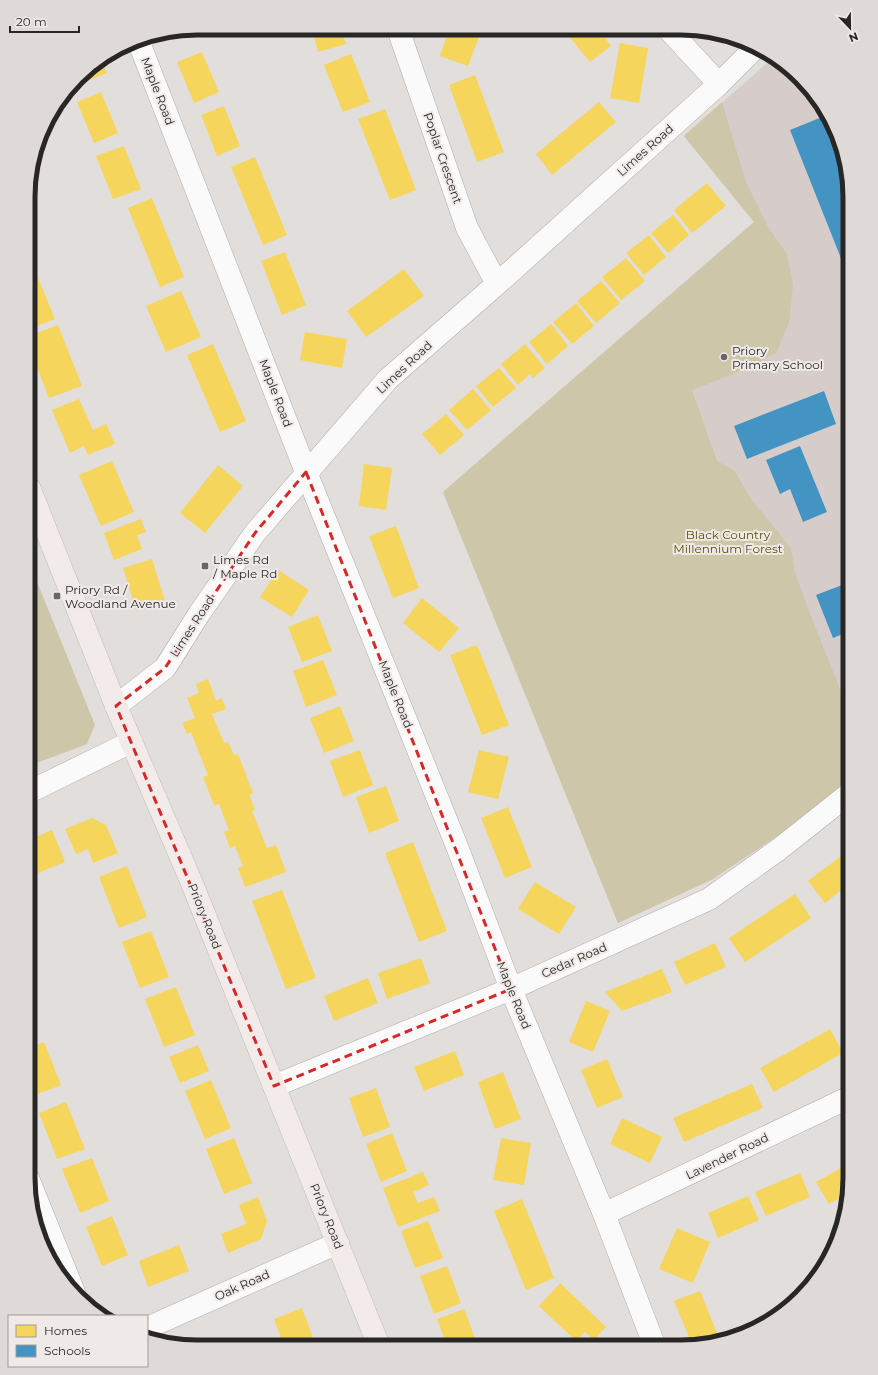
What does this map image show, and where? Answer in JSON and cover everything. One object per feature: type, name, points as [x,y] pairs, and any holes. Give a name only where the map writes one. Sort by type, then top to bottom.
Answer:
[{"type":"main road","name":"Priory Road","points":[[35,501],[116,706],[191,881],[377,1340]]},
{"type":"street","name":"Poplar Crescent","points":[[400,35],[466,228],[497,284]]},
{"type":"street","points":[[674,35],[719,84]]},
{"type":"street","name":"Maple Road","points":[[140,45],[306,472],[458,849],[511,989],[604,1214],[652,1340]]},
{"type":"street","name":"Limes Road","points":[[116,706],[165,668],[199,614],[255,533],[306,472],[388,379],[497,284],[719,84],[752,51]]},
{"type":"street","points":[[35,789],[131,742]]},
{"type":"street","name":"Cedar Road","points":[[274,1086],[511,989],[709,899],[778,850],[843,799]]},
{"type":"street","name":"Lavender Road","points":[[604,1214],[843,1100]]},
{"type":"street","points":[[36,1197],[68,1277]]},
{"type":"street","name":"Oak Road","points":[[148,1328],[338,1243]]},
{"type":"highlighted area","points":[[306,472],[511,989],[274,1086],[116,706],[165,668],[255,533]]},
{"type":"shaded area","name":"Priory Primary School","points":[[769,61],[796,82],[810,98],[831,135],[840,165],[843,186],[843,784],[713,879],[618,923],[443,492],[754,222],[684,136]]},
{"type":"green space","name":"Priory Primary School","points":[[722,102],[746,182],[768,227],[787,254],[793,285],[789,323],[776,353],[741,371],[692,390],[717,461],[734,470],[752,500],[791,548],[795,573],[843,696],[843,785],[782,833],[713,879],[618,923],[443,492],[754,222],[684,136]]},
{"type":"green space","points":[[35,577],[95,725],[87,744],[35,764]]},
{"type":"building: Homes","points":[[314,35],[343,35],[346,44],[318,52]]},
{"type":"building: Homes","points":[[447,35],[480,35],[468,66],[440,56]]},
{"type":"building: Homes","points":[[568,35],[603,35],[611,46],[590,62]]},
{"type":"building: Homes","points":[[620,43],[648,48],[639,103],[610,98]]},
{"type":"building: Homes","points":[[202,52],[219,92],[194,103],[177,62]]},
{"type":"building: Homes","points":[[351,54],[370,102],[343,112],[324,65]]},
{"type":"building: Homes","points":[[103,65],[107,73],[80,84]]},
{"type":"building: Homes","points":[[475,75],[504,152],[477,162],[449,85]]},
{"type":"building: Homes","points":[[101,92],[118,133],[94,143],[77,102]]},
{"type":"building: Homes","points":[[599,102],[616,122],[552,175],[536,154]]},
{"type":"building: Homes","points":[[224,106],[240,146],[217,156],[201,115]]},
{"type":"building: Homes","points":[[385,109],[416,190],[390,200],[358,119]]},
{"type":"building: Homes","points":[[124,146],[141,189],[113,199],[96,156]]},
{"type":"building: Homes","points":[[255,157],[287,235],[263,245],[231,167]]},
{"type":"building: Homes","points":[[707,183],[726,206],[692,233],[674,210]]},
{"type":"building: Homes","points":[[152,198],[184,277],[160,287],[128,208]]},
{"type":"building: Homes","points":[[673,215],[689,235],[668,253],[651,233]]},
{"type":"building: Homes","points":[[649,235],[666,257],[644,275],[626,253]]},
{"type":"building: Homes","points":[[285,252],[306,305],[282,315],[261,261]]},
{"type":"building: Homes","points":[[626,258],[645,281],[621,300],[602,277]]},
{"type":"building: Homes","points":[[404,269],[424,296],[366,337],[347,311]]},
{"type":"building: Homes","points":[[35,271],[55,319],[35,327]]},
{"type":"building: Homes","points":[[601,281],[620,303],[596,323],[577,301]]},
{"type":"building: Homes","points":[[181,291],[201,337],[166,352],[146,306]]},
{"type":"building: Homes","points":[[576,303],[594,326],[572,344],[553,322]]},
{"type":"building: Homes","points":[[551,324],[568,346],[547,364],[529,342]]},
{"type":"building: Homes","points":[[58,325],[82,386],[49,398],[35,362],[35,334]]},
{"type":"building: Homes","points":[[305,332],[347,339],[342,368],[300,360]]},
{"type":"building: Homes","points":[[213,344],[246,421],[220,432],[187,355]]},
{"type":"building: Homes","points":[[525,344],[545,368],[533,378],[530,374],[518,385],[501,364]]},
{"type":"building: Homes","points":[[499,368],[516,388],[493,407],[476,386]]},
{"type":"building: Homes","points":[[473,389],[491,410],[467,430],[449,410]]},
{"type":"building: Homes","points":[[79,399],[93,430],[106,424],[115,444],[88,455],[84,446],[70,453],[52,410]]},
{"type":"building: Homes","points":[[446,414],[464,435],[440,455],[422,434]]},
{"type":"building: Homes","points":[[112,461],[134,512],[101,526],[79,475]]},
{"type":"building: Homes","points":[[364,464],[392,468],[386,510],[359,506]]},
{"type":"building: Homes","points":[[218,465],[243,486],[205,533],[180,513]]},
{"type":"building: Homes","points":[[141,519],[146,532],[137,535],[142,549],[114,560],[104,533]]},
{"type":"building: Homes","points":[[396,526],[419,588],[393,598],[369,536]]},
{"type":"building: Homes","points":[[152,559],[165,601],[136,610],[123,568]]},
{"type":"building: Homes","points":[[278,570],[309,590],[292,617],[260,597]]},
{"type":"building: Homes","points":[[422,598],[459,628],[439,652],[403,623]]},
{"type":"building: Homes","points":[[318,615],[332,651],[302,662],[288,627]]},
{"type":"building: Homes","points":[[477,645],[509,725],[482,735],[450,655]]},
{"type":"building: Homes","points":[[323,660],[337,695],[306,707],[293,671]]},
{"type":"building: Homes","points":[[208,679],[216,701],[222,698],[226,709],[212,714],[224,743],[228,742],[234,755],[238,754],[253,793],[249,795],[255,810],[252,811],[267,848],[276,845],[286,872],[245,887],[238,868],[243,866],[235,846],[230,848],[224,832],[229,830],[219,804],[214,805],[203,777],[208,775],[191,732],[187,734],[182,723],[195,718],[187,698],[199,693],[196,684]]},
{"type":"building: Homes","points":[[340,706],[354,741],[324,753],[310,718]]},
{"type":"building: Homes","points":[[360,750],[373,785],[343,797],[330,761]]},
{"type":"building: Homes","points":[[479,750],[509,757],[498,799],[468,792]]},
{"type":"building: Homes","points":[[386,786],[399,821],[369,833],[356,797]]},
{"type":"building: Homes","points":[[508,807],[532,867],[505,878],[481,818]]},
{"type":"building: Homes","points":[[92,818],[106,825],[118,853],[93,863],[88,849],[76,854],[65,829]]},
{"type":"building: Homes","points":[[52,830],[65,862],[35,874],[35,837]]},
{"type":"building: Homes","points":[[413,842],[447,931],[419,942],[385,853]]},
{"type":"building: Homes","points":[[843,855],[843,889],[825,903],[808,881]]},
{"type":"building: Homes","points":[[127,866],[147,917],[119,928],[99,877]]},
{"type":"building: Homes","points":[[535,882],[576,907],[559,934],[518,909]]},
{"type":"building: Homes","points":[[282,890],[316,978],[286,989],[252,901]]},
{"type":"building: Homes","points":[[795,894],[811,918],[745,962],[729,938]]},
{"type":"building: Homes","points":[[151,931],[169,977],[140,988],[122,942]]},
{"type":"building: Homes","points":[[715,943],[726,967],[685,985],[674,962]]},
{"type":"building: Homes","points":[[421,958],[430,983],[387,999],[378,973]]},
{"type":"building: Homes","points":[[662,969],[672,992],[622,1011],[605,992]]},
{"type":"building: Homes","points":[[368,978],[378,1003],[334,1021],[324,996]]},
{"type":"building: Homes","points":[[176,987],[195,1035],[164,1047],[145,999]]},
{"type":"building: Homes","points":[[586,1001],[610,1011],[593,1052],[569,1042]]},
{"type":"building: Homes","points":[[830,1029],[843,1053],[774,1092],[760,1068]]},
{"type":"building: Homes","points":[[44,1042],[61,1085],[35,1095],[35,1046]]},
{"type":"building: Homes","points":[[198,1045],[209,1071],[180,1083],[169,1057]]},
{"type":"building: Homes","points":[[455,1051],[464,1075],[424,1091],[414,1067]]},
{"type":"building: Homes","points":[[607,1059],[623,1097],[597,1108],[581,1070]]},
{"type":"building: Homes","points":[[503,1072],[521,1119],[495,1129],[478,1082]]},
{"type":"building: Homes","points":[[211,1080],[231,1128],[205,1139],[185,1091]]},
{"type":"building: Homes","points":[[752,1084],[763,1108],[684,1142],[673,1118]]},
{"type":"building: Homes","points":[[376,1088],[390,1127],[363,1137],[349,1098]]},
{"type":"building: Homes","points":[[66,1102],[85,1149],[57,1159],[39,1113]]},
{"type":"building: Homes","points":[[622,1118],[662,1137],[650,1163],[610,1144]]},
{"type":"building: Homes","points":[[392,1133],[407,1171],[381,1182],[366,1144]]},
{"type":"building: Homes","points":[[234,1138],[252,1183],[224,1194],[206,1149]]},
{"type":"building: Homes","points":[[501,1138],[531,1143],[524,1185],[493,1180]]},
{"type":"building: Homes","points":[[92,1158],[109,1201],[80,1213],[62,1169]]},
{"type":"building: Homes","points":[[843,1167],[842,1197],[829,1204],[816,1182]]},
{"type":"building: Homes","points":[[423,1172],[429,1185],[413,1192],[418,1203],[434,1197],[440,1211],[398,1227],[383,1188]]},
{"type":"building: Homes","points":[[800,1173],[810,1197],[766,1216],[755,1192]]},
{"type":"building: Homes","points":[[748,1196],[759,1220],[718,1238],[708,1213]]},
{"type":"building: Homes","points":[[258,1197],[267,1221],[261,1239],[228,1253],[221,1234],[246,1224],[239,1205]]},
{"type":"building: Homes","points":[[522,1199],[554,1278],[526,1290],[494,1211]]},
{"type":"building: Homes","points":[[112,1216],[128,1255],[102,1266],[86,1227]]},
{"type":"building: Homes","points":[[428,1221],[443,1258],[415,1268],[401,1231]]},
{"type":"building: Homes","points":[[677,1228],[710,1242],[693,1283],[659,1269]]},
{"type":"building: Homes","points":[[179,1245],[189,1271],[148,1287],[139,1261]]},
{"type":"building: Homes","points":[[447,1266],[461,1303],[434,1314],[420,1276]]},
{"type":"building: Homes","points":[[560,1283],[606,1327],[594,1340],[585,1332],[577,1340],[575,1340],[539,1306]]},
{"type":"building: Homes","points":[[700,1291],[717,1333],[704,1339],[690,1340],[674,1301]]},
{"type":"building: Homes","points":[[302,1308],[314,1340],[282,1340],[274,1319]]},
{"type":"building: Homes","points":[[464,1309],[476,1340],[445,1340],[437,1319]]},
{"type":"building: Homes","points":[[217,1337],[218,1340],[209,1340]]},
{"type":"building: Schools","points":[[822,117],[831,135],[840,165],[843,186],[843,263],[790,130]]},
{"type":"building: Schools","points":[[824,391],[836,424],[747,459],[734,426]]},
{"type":"building: Schools","points":[[800,446],[827,512],[803,522],[790,489],[780,494],[766,460]]},
{"type":"building: Schools","points":[[843,585],[843,634],[833,638],[816,595]]},
{"type":"place","name":"Priory Primary School","points":[[724,357]]},
{"type":"place","name":"Limes Rd / Maple Rd","points":[[205,566]]},
{"type":"place","name":"Priory Rd / Woodland Avenue","points":[[57,596]]},
{"type":"park label","name":"Black Country Millennium Forest","points":[[728,541]]}]
